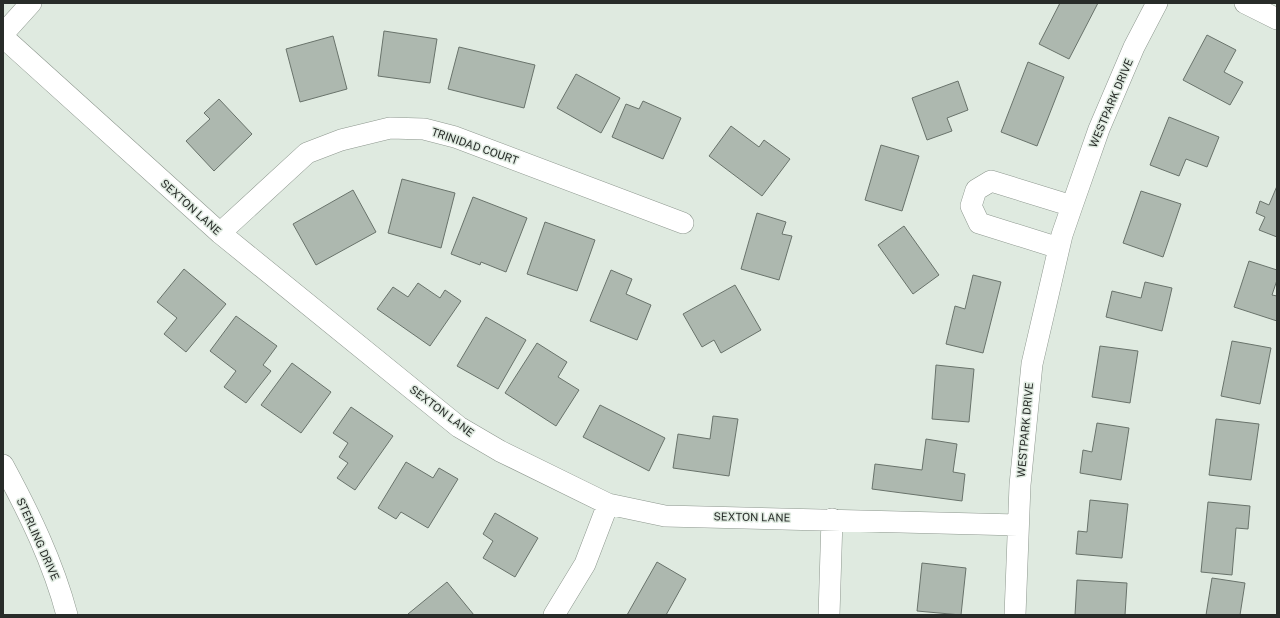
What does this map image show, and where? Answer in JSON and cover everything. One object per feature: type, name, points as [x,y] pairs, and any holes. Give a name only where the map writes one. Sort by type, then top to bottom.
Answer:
[{"type":"street","points":[[3,35],[31,3]]},
{"type":"street","name":"WESTPARK DRIVE","points":[[1015,615],[1018,525],[1032,364],[1058,248],[1099,129],[1134,47],[1157,3]]},
{"type":"street","points":[[1245,3],[1277,19]]},
{"type":"street","name":"SEXTON LANE","points":[[3,35],[220,233],[459,427],[500,451],[608,504],[665,516],[832,519],[1018,525]]},
{"type":"street","name":"TRINIDAD COURT","points":[[220,233],[307,153],[340,140],[390,128],[424,129],[455,138],[683,223]]},
{"type":"street","points":[[1058,248],[978,223],[971,206],[976,190],[991,181],[1072,206]]},
{"type":"street","name":"STERLING DRIVE","points":[[3,465],[31,518],[60,592],[66,615]]},
{"type":"street","points":[[554,615],[585,564],[608,504]]},
{"type":"street","points":[[829,615],[832,519]]},
{"type":"building","points":[[1060,3],[1098,3],[1069,59],[1039,44]]},
{"type":"building","points":[[384,31],[437,39],[430,83],[378,76]]},
{"type":"building","points":[[1207,35],[1236,50],[1224,72],[1243,82],[1230,105],[1183,80]]},
{"type":"building","points":[[333,36],[347,89],[300,102],[286,49]]},
{"type":"building","points":[[459,47],[535,65],[524,108],[448,89]]},
{"type":"building","points":[[1028,62],[1064,77],[1037,146],[1001,132]]},
{"type":"building","points":[[576,74],[620,98],[601,133],[557,108]]},
{"type":"building","points":[[958,81],[968,110],[947,118],[952,131],[927,140],[912,98]]},
{"type":"building","points":[[219,99],[252,134],[214,171],[186,141],[210,119],[204,113]]},
{"type":"building","points":[[643,101],[681,118],[663,159],[612,137],[626,104],[639,109]]},
{"type":"building","points":[[1169,117],[1219,137],[1207,167],[1186,159],[1179,176],[1150,165]]},
{"type":"building","points":[[731,126],[759,147],[764,140],[790,159],[762,196],[709,156]]},
{"type":"building","points":[[881,145],[919,156],[902,211],[865,200]]},
{"type":"building","points":[[402,179],[455,193],[441,248],[388,233]]},
{"type":"building","points":[[1277,186],[1277,237],[1259,230],[1265,217],[1256,213],[1260,201],[1269,205]]},
{"type":"building","points":[[353,190],[376,232],[316,265],[293,224]]},
{"type":"building","points":[[1141,191],[1181,204],[1163,257],[1123,243]]},
{"type":"building","points":[[473,197],[527,218],[506,272],[481,262],[480,265],[451,254]]},
{"type":"building","points":[[757,213],[786,222],[782,234],[792,236],[779,280],[741,269]]},
{"type":"building","points":[[545,222],[595,240],[577,291],[527,274]]},
{"type":"building","points":[[904,226],[939,275],[913,294],[878,245]]},
{"type":"building","points":[[1249,261],[1277,270],[1277,280],[1272,295],[1277,296],[1277,321],[1234,307]]},
{"type":"building","points":[[184,269],[226,304],[186,352],[164,334],[177,318],[157,302]]},
{"type":"building","points":[[611,270],[632,279],[626,294],[651,305],[637,340],[590,321]]},
{"type":"building","points":[[973,275],[1001,282],[983,353],[946,344],[955,306],[965,309]]},
{"type":"building","points":[[1145,282],[1172,288],[1162,331],[1106,317],[1112,291],[1141,298]]},
{"type":"building","points":[[418,283],[440,298],[445,290],[461,301],[430,346],[377,309],[393,287],[408,297]]},
{"type":"building","points":[[735,285],[761,330],[721,353],[714,340],[702,347],[683,314]]},
{"type":"building","points":[[236,316],[277,346],[263,365],[271,371],[246,403],[224,387],[236,371],[210,351]]},
{"type":"building","points":[[486,317],[526,340],[498,389],[457,366]]},
{"type":"building","points":[[1232,341],[1271,348],[1260,404],[1221,396]]},
{"type":"building","points":[[537,343],[567,362],[558,377],[579,390],[556,426],[505,393]]},
{"type":"building","points":[[1100,346],[1138,351],[1130,403],[1092,397]]},
{"type":"building","points":[[292,363],[331,392],[301,433],[261,405]]},
{"type":"building","points":[[936,365],[974,369],[969,422],[932,419]]},
{"type":"building","points":[[600,405],[665,438],[649,471],[583,437]]},
{"type":"building","points":[[351,407],[393,436],[355,490],[337,478],[348,463],[339,457],[348,443],[333,433]]},
{"type":"building","points":[[713,416],[738,419],[729,476],[673,468],[678,434],[710,439]]},
{"type":"building","points":[[1216,419],[1259,424],[1251,480],[1209,475]]},
{"type":"building","points":[[1097,423],[1129,428],[1121,480],[1080,473],[1083,450],[1092,452]]},
{"type":"building","points":[[926,439],[957,444],[953,472],[965,474],[962,501],[872,489],[875,464],[922,470]]},
{"type":"building","points":[[406,462],[433,478],[439,468],[458,479],[428,528],[401,512],[396,519],[378,508]]},
{"type":"building","points":[[1090,500],[1128,504],[1122,558],[1076,554],[1078,531],[1087,532]]},
{"type":"building","points":[[1208,502],[1250,506],[1248,529],[1236,528],[1232,575],[1201,572]]},
{"type":"building","points":[[495,513],[538,538],[515,577],[483,558],[493,541],[483,534]]},
{"type":"building","points":[[657,562],[686,579],[666,615],[627,615]]},
{"type":"building","points":[[922,563],[966,568],[961,615],[917,611]]},
{"type":"building","points":[[1212,578],[1245,583],[1240,615],[1206,615]]},
{"type":"building","points":[[1077,580],[1127,583],[1125,615],[1075,615]]},
{"type":"building","points":[[447,582],[474,615],[408,614]]}]
